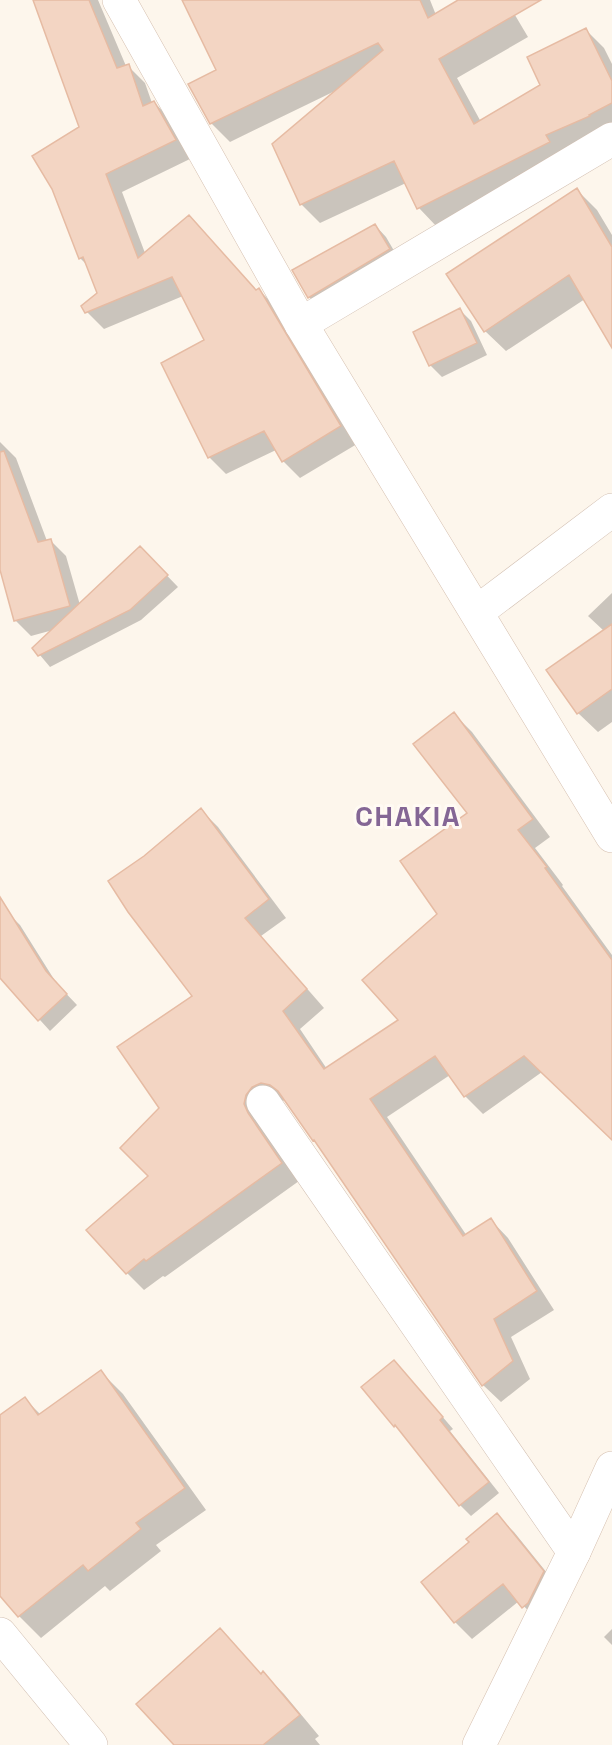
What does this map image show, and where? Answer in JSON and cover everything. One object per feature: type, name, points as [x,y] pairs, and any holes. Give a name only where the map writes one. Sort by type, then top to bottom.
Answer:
[{"type":"street","points":[[119,0],[301,324],[612,836]]},
{"type":"street","points":[[301,324],[612,139]]},
{"type":"street","points":[[477,612],[612,510]]},
{"type":"street","points":[[263,1102],[574,1552]]},
{"type":"street","points":[[484,1742],[612,1468]]},
{"type":"street","points":[[0,1634],[90,1745]]},
{"type":"building","points":[[33,0],[89,0],[117,68],[129,64],[143,106],[154,101],[176,140],[106,174],[138,258],[189,215],[256,290],[259,288],[341,426],[282,462],[264,431],[208,458],[161,363],[204,340],[172,277],[85,313],[81,306],[97,293],[83,257],[79,259],[52,189],[32,156],[79,127]]},
{"type":"building","points":[[182,0],[420,0],[428,18],[458,0],[541,0],[439,59],[474,124],[540,85],[527,57],[586,28],[612,81],[612,103],[590,116],[546,135],[550,142],[417,209],[394,161],[300,205],[272,144],[383,50],[378,43],[210,124],[188,84],[216,70]]},
{"type":"building","points":[[577,188],[612,247],[612,348],[569,275],[484,332],[446,274]]},
{"type":"building","points":[[375,224],[390,249],[308,298],[292,270]]},
{"type":"building","points":[[460,308],[477,343],[429,366],[413,332]]},
{"type":"building","points":[[4,451],[38,542],[51,539],[70,606],[14,621],[0,570],[0,452]]},
{"type":"building","points":[[140,546],[168,575],[130,610],[38,656],[32,648]]},
{"type":"building","points":[[612,624],[612,689],[577,714],[546,670]]},
{"type":"building","points":[[454,712],[533,819],[518,830],[547,867],[545,868],[612,960],[612,1140],[524,1056],[464,1097],[435,1056],[370,1099],[463,1236],[491,1218],[537,1291],[494,1319],[513,1361],[482,1386],[314,1140],[278,1091],[270,1085],[261,1083],[252,1087],[246,1095],[244,1104],[282,1163],[126,1274],[86,1230],[148,1176],[120,1148],[159,1108],[117,1047],[192,996],[128,912],[108,881],[144,856],[201,808],[269,899],[245,918],[307,989],[283,1011],[324,1069],[398,1020],[362,980],[437,914],[400,861],[467,813],[413,744]]},
{"type":"building","points":[[0,897],[46,971],[67,994],[38,1021],[0,978]]},
{"type":"building","points":[[394,1360],[443,1417],[440,1420],[489,1482],[459,1506],[395,1425],[394,1427],[361,1387]]},
{"type":"building","points":[[101,1370],[185,1488],[136,1523],[141,1529],[88,1571],[83,1565],[18,1617],[0,1596],[0,1415],[25,1397],[38,1415]]},
{"type":"building","points":[[497,1513],[544,1571],[528,1603],[522,1608],[503,1584],[454,1623],[421,1582],[469,1542],[466,1539]]},
{"type":"building","points":[[220,1628],[261,1674],[263,1671],[300,1715],[263,1745],[174,1745],[136,1704]]},
{"type":"district","name":"CHAKIA","points":[[408,816]]}]
